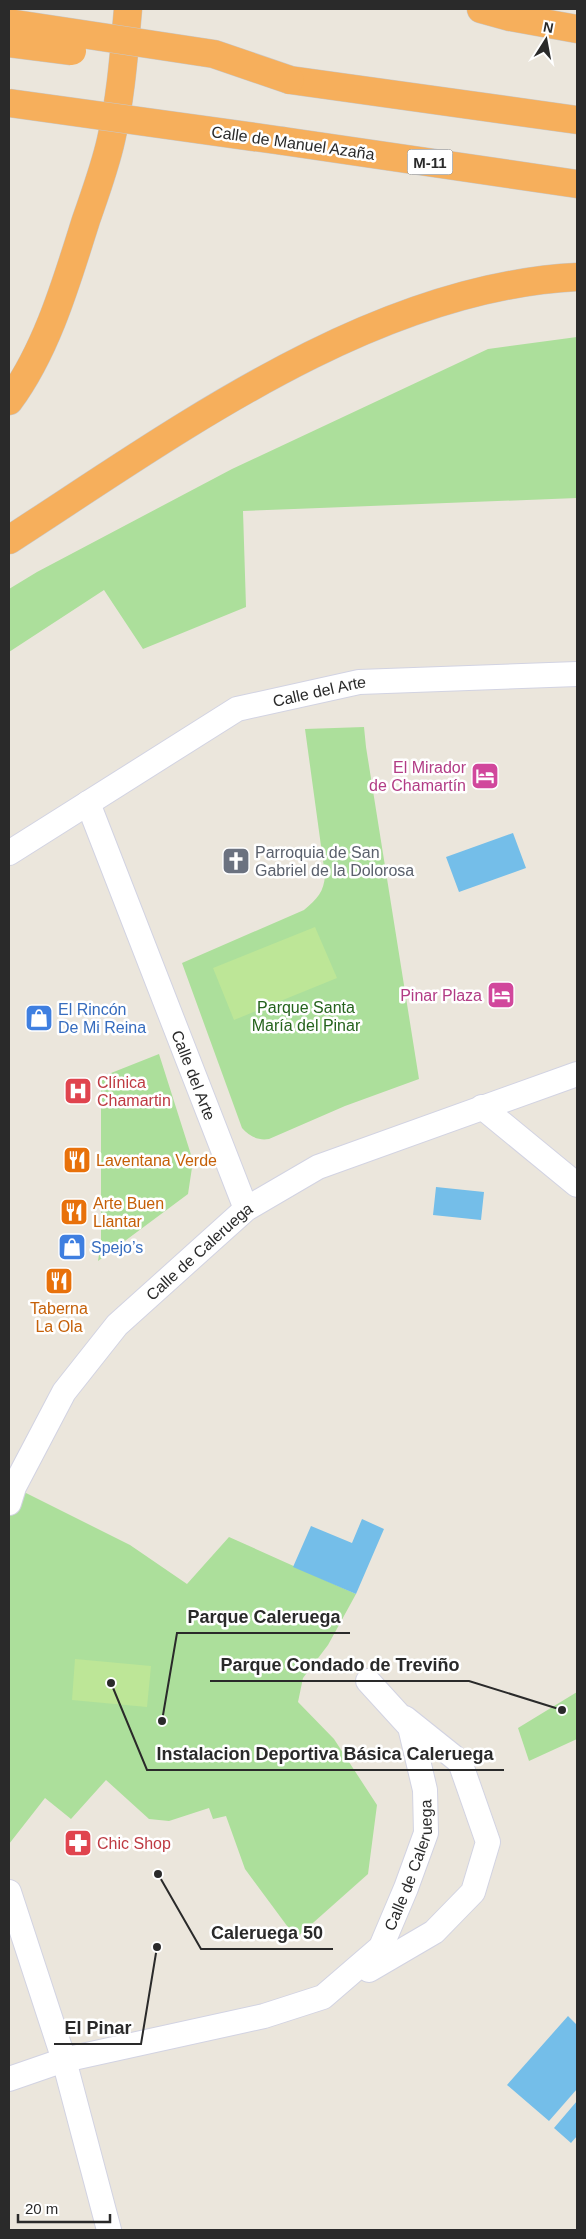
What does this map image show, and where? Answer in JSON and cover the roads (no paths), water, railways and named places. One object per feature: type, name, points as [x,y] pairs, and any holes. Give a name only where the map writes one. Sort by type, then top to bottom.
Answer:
[{"type":"highway","points":[[9,400],[17,389],[46,334],[68,279],[111,141],[122,75],[128,9]]},
{"type":"highway","points":[[481,9],[510,17],[577,29]]},
{"type":"highway","points":[[9,23],[214,54],[290,80]]},
{"type":"highway","points":[[9,43],[577,120]]},
{"type":"highway","name":"Calle de Manuel Azaña","points":[[9,103],[577,184]]},
{"type":"highway","points":[[9,540],[257,384],[341,342],[437,303],[492,288],[577,277]]},
{"type":"street","name":"Calle del Arte","points":[[9,853],[237,709],[359,682],[577,674]]},
{"type":"street","name":"Calle del Arte","points":[[88,803],[246,1209]]},
{"type":"street","name":"Calle de Caleruega","points":[[9,1503],[14,1486],[64,1392],[117,1325],[246,1209],[318,1167],[577,1074]]},
{"type":"street","points":[[482,1107],[577,1185]]},
{"type":"street","name":"Calle de Caleruega","points":[[323,1997],[381,1947],[406,1888],[426,1833],[425,1790],[410,1727],[368,1681]]},
{"type":"street","name":"Calle de Caleruega","points":[[9,2079],[64,2060],[264,2016],[323,1997],[434,1932],[473,1892],[488,1842],[460,1762],[397,1713]]},
{"type":"street","points":[[9,1892],[64,2060],[109,2230]]},
{"type":"water","points":[[513,833],[526,868],[459,892],[446,857]]},
{"type":"water","points":[[436,1187],[484,1192],[481,1220],[433,1215]]},
{"type":"water","points":[[362,1519],[384,1529],[356,1594],[293,1567],[311,1526],[352,1543]]},
{"type":"water","points":[[568,2016],[577,2025],[577,2089],[549,2121],[507,2085]]},
{"type":"water","points":[[577,2101],[577,2136],[571,2143],[554,2128]]},
{"type":"place","name":"El Mirador de Chamartín","points":[[485,776]]},
{"type":"place","name":"Parroquia de San Gabriel de la Dolorosa","points":[[236,861]]},
{"type":"place","name":"Pinar Plaza","points":[[501,995]]},
{"type":"place","name":"El Rincón De Mi Reina","points":[[39,1018]]},
{"type":"place","name":"Clínica Chamartin","points":[[78,1091]]},
{"type":"place","name":"Laventana Verde","points":[[77,1160]]},
{"type":"place","name":"Arte Buen Llantar","points":[[74,1212]]},
{"type":"place","name":"Spejo’s","points":[[72,1247]]},
{"type":"place","name":"Taberna La Ola","points":[[59,1281]]},
{"type":"place","name":"Instalacion Deportiva Básica Caleruega","points":[[111,1683]]},
{"type":"place","name":"Parque Condado de Treviño","points":[[562,1710]]},
{"type":"place","name":"Parque Caleruega","points":[[162,1721]]},
{"type":"place","name":"Chic Shop","points":[[78,1843]]},
{"type":"place","name":"Caleruega 50","points":[[158,1874]]},
{"type":"place","name":"El Pinar","points":[[157,1947]]},
{"type":"park label","name":"Parque Santa María del Pinar","points":[[306,1016]]}]
